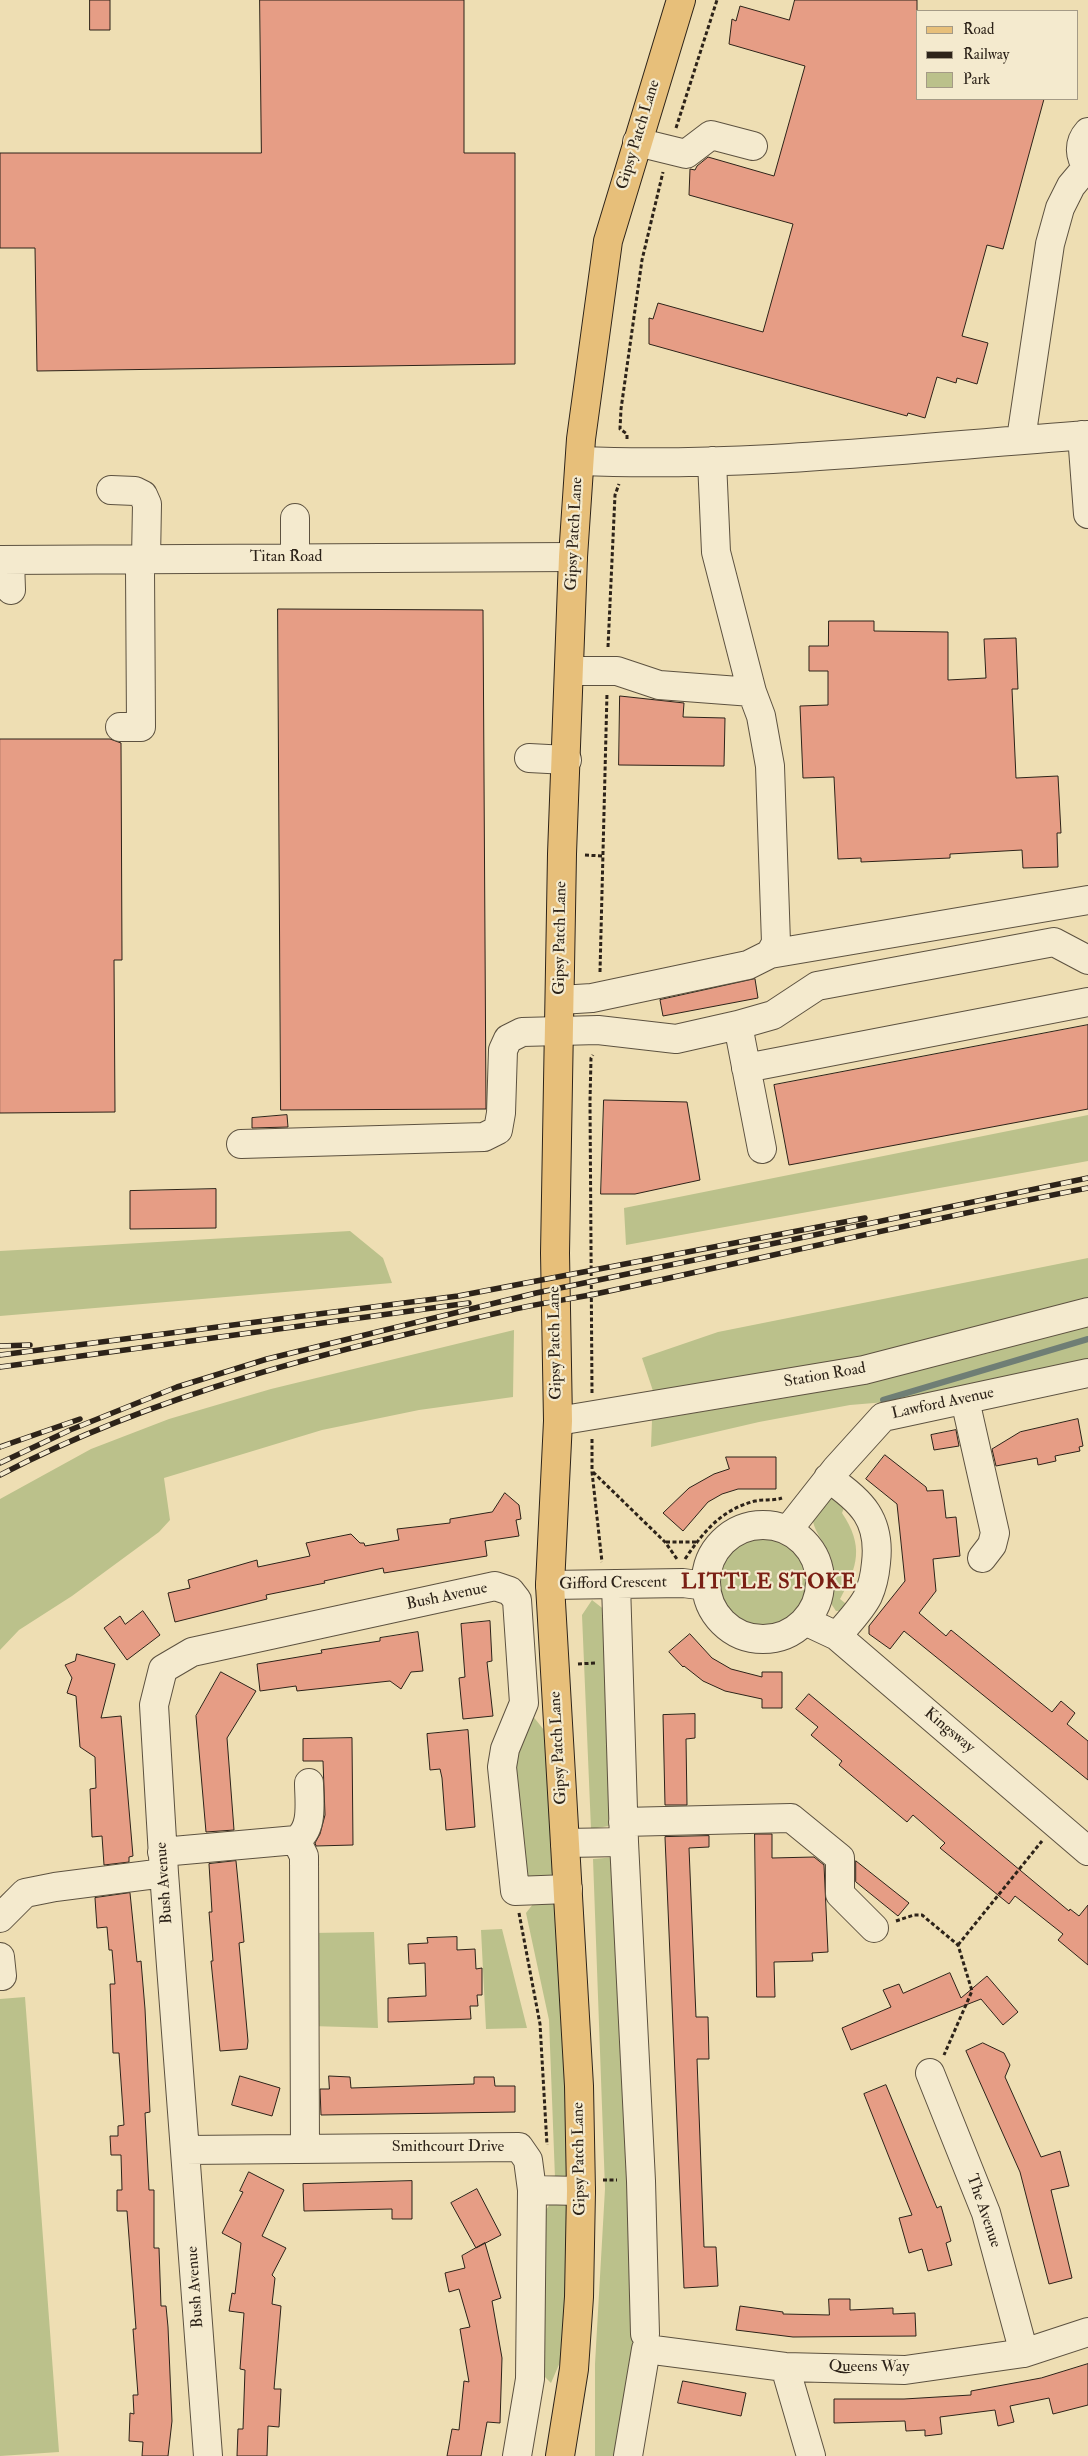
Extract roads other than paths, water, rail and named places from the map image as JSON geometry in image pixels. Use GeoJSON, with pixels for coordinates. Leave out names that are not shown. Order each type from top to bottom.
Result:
{"type":"FeatureCollection","features":[{"type":"Feature","properties":{"kind":"main road","name":"Gipsy Patch Lane"},"geometry":{"type":"LineString","coordinates":[[560,2456],[574,2369],[579,2298],[581,2185],[579,2086],[550,1585],[558,1421],[555,1252],[562,854],[567,760],[573,557],[581,438],[608,241],[681,0]]}},
{"type":"Feature","properties":{"kind":"main road","name":"Gipsy Patch Lane"},"geometry":{"type":"LineString","coordinates":[[574,2369],[580,2456]]}},
{"type":"Feature","properties":{"kind":"street"},"geometry":{"type":"LineString","coordinates":[[1021,439],[1050,244],[1060,208],[1071,186],[1087,167],[1080,150],[1088,132]]}},
{"type":"Feature","properties":{"kind":"street"},"geometry":{"type":"LineString","coordinates":[[637,142],[686,154],[711,135],[753,146]]}},
{"type":"Feature","properties":{"kind":"street"},"geometry":{"type":"LineString","coordinates":[[580,461],[624,463],[712,461],[1085,435],[1088,514]]}},
{"type":"Feature","properties":{"kind":"street"},"geometry":{"type":"LineString","coordinates":[[712,461],[716,552],[752,692],[761,716],[770,766],[776,943],[770,954]]}},
{"type":"Feature","properties":{"kind":"street"},"geometry":{"type":"LineString","coordinates":[[111,490],[135,491],[143,495],[147,504],[146,559],[140,569],[141,727],[120,727]]}},
{"type":"Feature","properties":{"kind":"street"},"geometry":{"type":"LineString","coordinates":[[295,518],[295,558]]}},
{"type":"Feature","properties":{"kind":"street","name":"Titan Road"},"geometry":{"type":"LineString","coordinates":[[5,560],[573,557]]}},
{"type":"Feature","properties":{"kind":"street"},"geometry":{"type":"LineString","coordinates":[[5,560],[11,590]]}},
{"type":"Feature","properties":{"kind":"street"},"geometry":{"type":"LineString","coordinates":[[570,671],[617,671],[659,685],[752,692]]}},
{"type":"Feature","properties":{"kind":"street"},"geometry":{"type":"LineString","coordinates":[[529,758],[567,760]]}},
{"type":"Feature","properties":{"kind":"street"},"geometry":{"type":"LineString","coordinates":[[560,1000],[600,996],[748,965],[770,954],[1088,900]]}},
{"type":"Feature","properties":{"kind":"street"},"geometry":{"type":"LineString","coordinates":[[242,1144],[484,1137],[498,1130],[501,1113],[503,1050],[508,1039],[522,1032],[560,1033],[598,1030],[676,1038],[738,1025],[773,1014],[817,986],[1054,942],[1088,960]]}},
{"type":"Feature","properties":{"kind":"street"},"geometry":{"type":"LineString","coordinates":[[746,1068],[1088,1002]]}},
{"type":"Feature","properties":{"kind":"street"},"geometry":{"type":"LineString","coordinates":[[738,1025],[762,1149]]}},
{"type":"Feature","properties":{"kind":"street","name":"Station Road"},"geometry":{"type":"LineString","coordinates":[[558,1421],[864,1370],[1088,1312]]}},
{"type":"Feature","properties":{"kind":"street","name":"Lawford Avenue"},"geometry":{"type":"LineString","coordinates":[[788,1530],[828,1478],[883,1417],[1088,1373]]}},
{"type":"Feature","properties":{"kind":"street"},"geometry":{"type":"LineString","coordinates":[[965,1400],[995,1533],[992,1545],[982,1558]]}},
{"type":"Feature","properties":{"kind":"street"},"geometry":{"type":"LineString","coordinates":[[828,1478],[848,1491],[866,1509],[874,1526],[878,1549],[874,1577],[867,1598],[837,1636]]}},
{"type":"Feature","properties":{"kind":"street"},"geometry":{"type":"LineString","coordinates":[[755,1525],[772,1525],[788,1530],[803,1540],[814,1554],[819,1571],[820,1589],[815,1606],[805,1621],[790,1632],[772,1638],[753,1638],[735,1632],[721,1620],[710,1605],[706,1586],[707,1569],[713,1553],[724,1540],[738,1530],[755,1525]]}},
{"type":"Feature","properties":{"kind":"street","name":"Gifford Crescent"},"geometry":{"type":"LineString","coordinates":[[550,1585],[682,1583],[706,1586]]}},
{"type":"Feature","properties":{"kind":"street"},"geometry":{"type":"LineString","coordinates":[[616,1584],[623,1832],[641,2181],[633,2308],[646,2341],[628,2456]]}},
{"type":"Feature","properties":{"kind":"street","name":"Bush Avenue"},"geometry":{"type":"LineString","coordinates":[[208,2456],[163,1862],[154,1705],[163,1669],[192,1652],[495,1586],[510,1591]]}},
{"type":"Feature","properties":{"kind":"street","name":"Gipsy Patch Lane"},"geometry":{"type":"LineString","coordinates":[[510,1591],[517,1600],[524,1703],[505,1749],[502,1767],[515,1891],[568,1889]]}},
{"type":"Feature","properties":{"kind":"street","name":"Kingsway"},"geometry":{"type":"LineString","coordinates":[[805,1621],[837,1636],[1088,1851]]}},
{"type":"Feature","properties":{"kind":"street"},"geometry":{"type":"LineString","coordinates":[[0,1918],[25,1893],[163,1862],[296,1840],[302,1836],[307,1827],[309,1783]]}},
{"type":"Feature","properties":{"kind":"street"},"geometry":{"type":"LineString","coordinates":[[565,1843],[623,1832],[791,1818],[840,1858],[840,1894],[874,1928]]}},
{"type":"Feature","properties":{"kind":"street"},"geometry":{"type":"LineString","coordinates":[[296,1840],[304,1856],[305,2149]]}},
{"type":"Feature","properties":{"kind":"street","name":"The Avenue"},"geometry":{"type":"LineString","coordinates":[[930,2073],[986,2213],[1024,2353]]}},
{"type":"Feature","properties":{"kind":"street","name":"Smithcourt Drive"},"geometry":{"type":"LineString","coordinates":[[185,2150],[519,2148],[528,2160],[532,2190],[530,2379],[517,2456]]}},
{"type":"Feature","properties":{"kind":"street"},"geometry":{"type":"LineString","coordinates":[[532,2190],[581,2185]]}},
{"type":"Feature","properties":{"kind":"street","name":"Queens Way"},"geometry":{"type":"LineString","coordinates":[[646,2341],[786,2367],[905,2370],[1024,2353],[1088,2332]]}},
{"type":"Feature","properties":{"kind":"street"},"geometry":{"type":"LineString","coordinates":[[786,2367],[811,2456]]}},
{"type":"Feature","properties":{"kind":"waterway"},"geometry":{"type":"LineString","coordinates":[[883,1400],[1088,1339]]}},
{"type":"Feature","properties":{"kind":"railway"},"geometry":{"type":"LineString","coordinates":[[0,1463],[70,1430],[177,1387],[267,1359],[536,1293],[1088,1178]]}},
{"type":"Feature","properties":{"kind":"railway"},"geometry":{"type":"LineString","coordinates":[[0,1475],[60,1446],[122,1420],[250,1376],[315,1357],[522,1308],[600,1293],[1088,1188]]}},
{"type":"Feature","properties":{"kind":"railway"},"geometry":{"type":"LineString","coordinates":[[0,1355],[458,1296],[865,1218]]}},
{"type":"Feature","properties":{"kind":"railway"},"geometry":{"type":"LineString","coordinates":[[0,1367],[469,1303]]}},
{"type":"Feature","properties":{"kind":"railway"},"geometry":{"type":"LineString","coordinates":[[0,1346],[30,1345]]}},
{"type":"Feature","properties":{"kind":"railway"},"geometry":{"type":"LineString","coordinates":[[0,1447],[80,1419]]}},
{"type":"Feature","properties":{"kind":"district","name":"LITTLE STOKE"},"geometry":{"type":"Point","coordinates":[769,1583]}}]}
